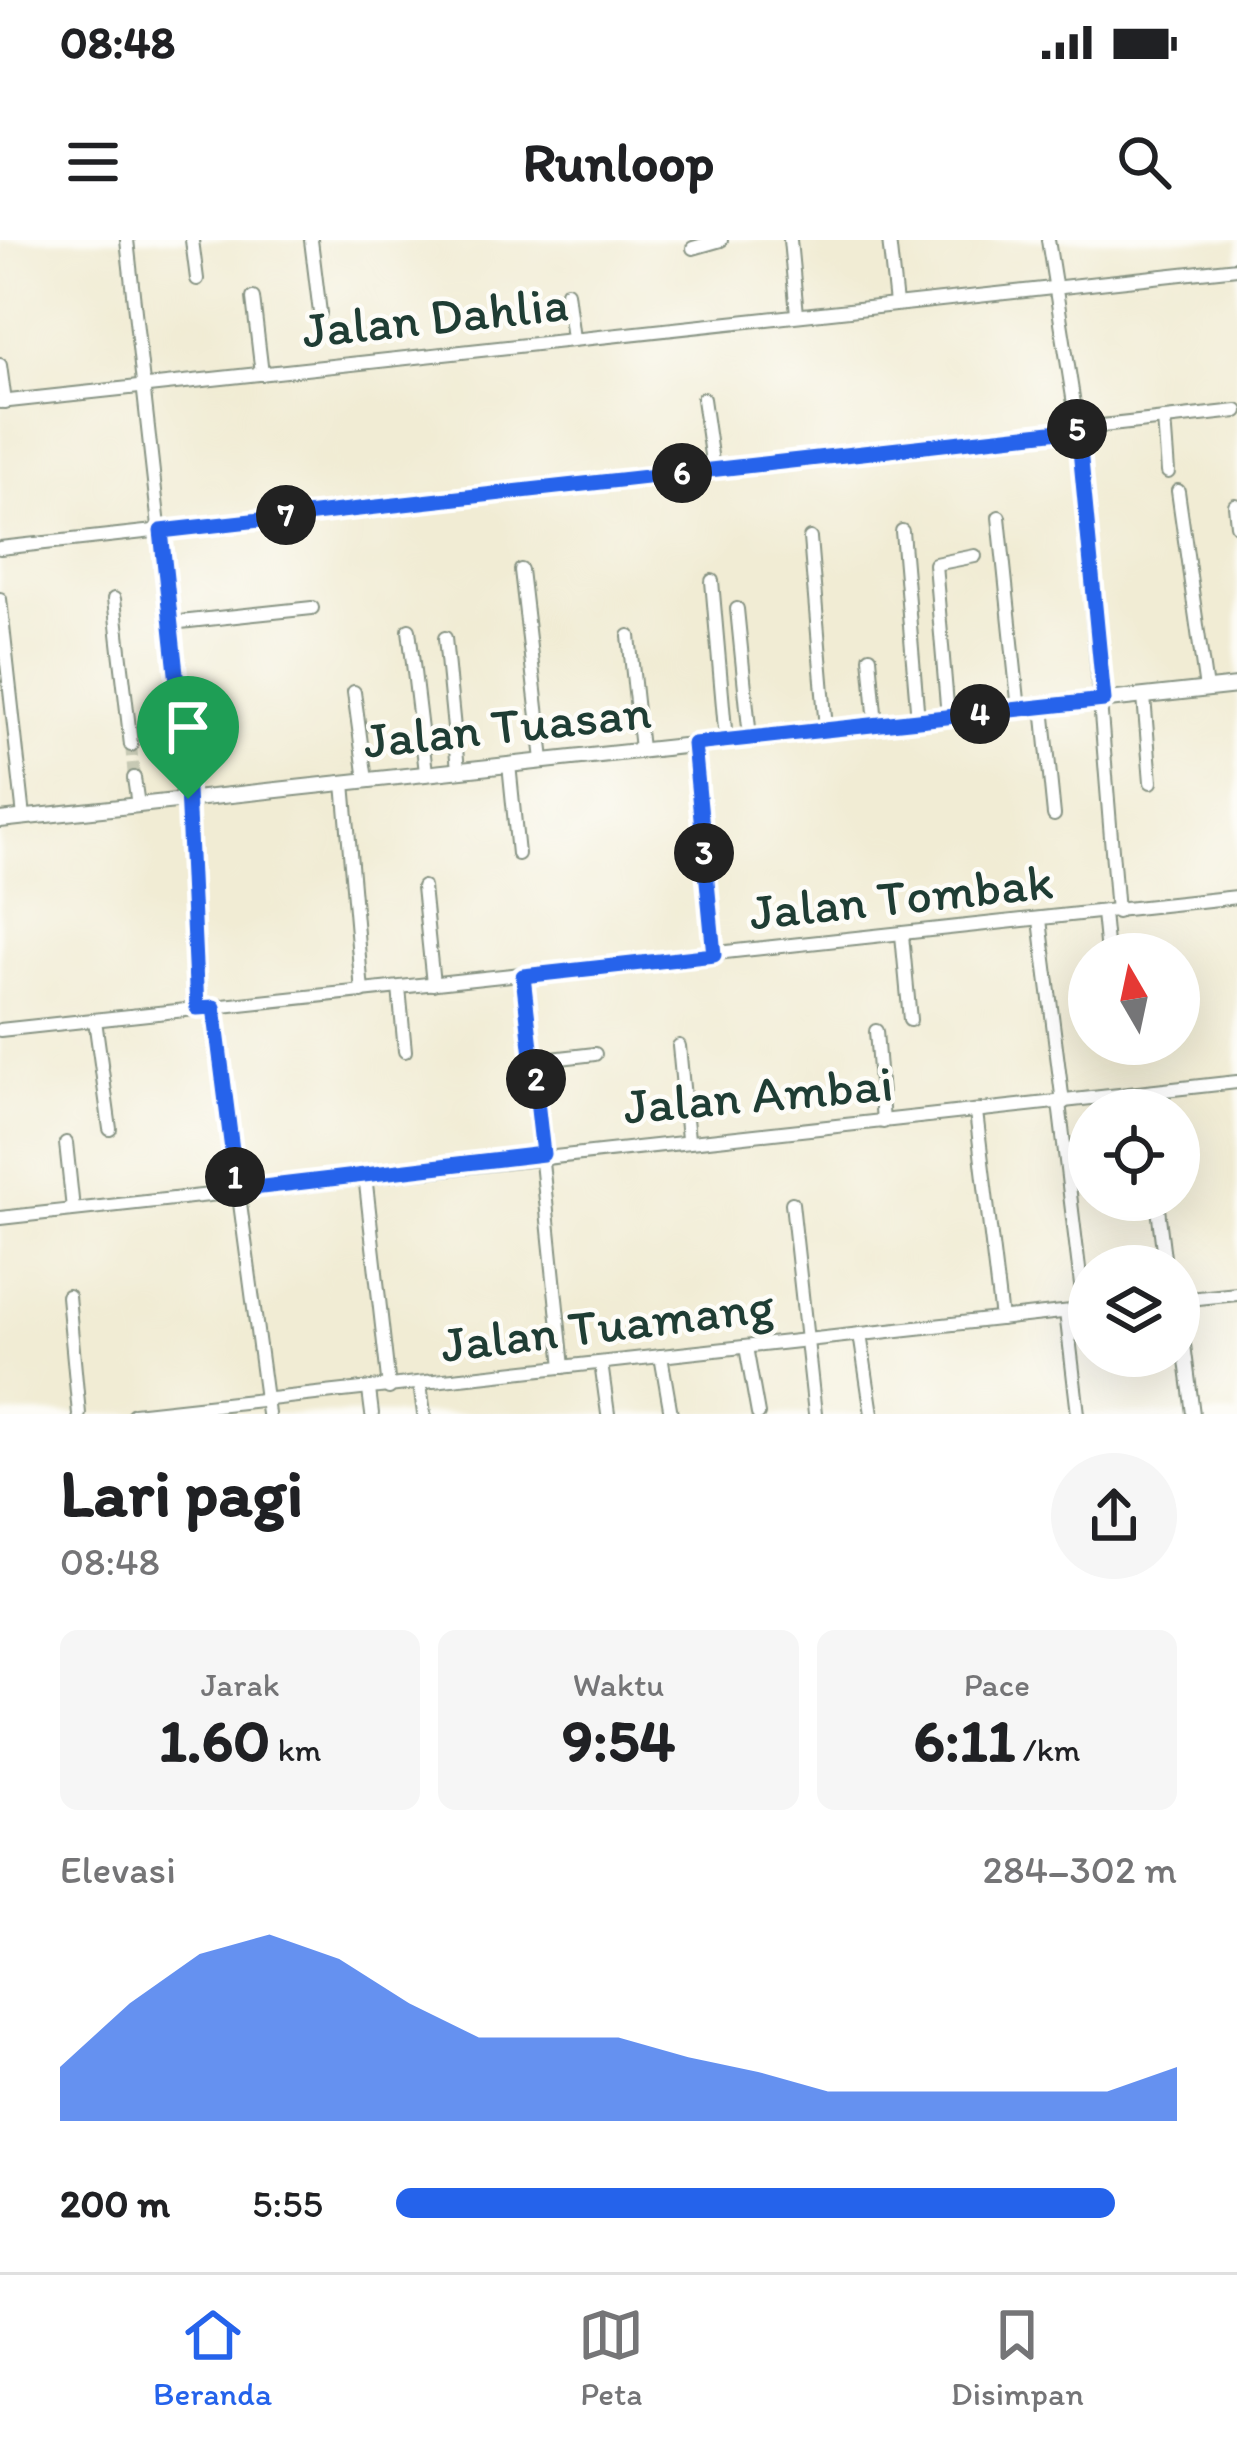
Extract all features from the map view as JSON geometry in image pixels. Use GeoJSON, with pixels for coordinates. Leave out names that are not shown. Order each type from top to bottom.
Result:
{"type":"FeatureCollection","features":[{"type":"Feature","properties":{"kind":"street"},"geometry":{"type":"LineString","coordinates":[[127,240],[188,799],[197,1008]]}},
{"type":"Feature","properties":{"kind":"street"},"geometry":{"type":"LineString","coordinates":[[192,240],[197,279]]}},
{"type":"Feature","properties":{"kind":"street"},"geometry":{"type":"LineString","coordinates":[[311,240],[320,313]]}},
{"type":"Feature","properties":{"kind":"street"},"geometry":{"type":"LineString","coordinates":[[693,248],[721,240]]}},
{"type":"Feature","properties":{"kind":"street"},"geometry":{"type":"LineString","coordinates":[[790,240],[797,314]]}},
{"type":"Feature","properties":{"kind":"street"},"geometry":{"type":"LineString","coordinates":[[889,240],[896,304]]}},
{"type":"Feature","properties":{"kind":"street"},"geometry":{"type":"LineString","coordinates":[[1048,240],[1078,429],[1104,700],[1109,933]]}},
{"type":"Feature","properties":{"kind":"street","name":"Jalan Dahlia"},"geometry":{"type":"LineString","coordinates":[[2,402],[1237,268]]}},
{"type":"Feature","properties":{"kind":"street"},"geometry":{"type":"LineString","coordinates":[[567,292],[573,339]]}},
{"type":"Feature","properties":{"kind":"street"},"geometry":{"type":"LineString","coordinates":[[253,298],[262,374]]}},
{"type":"Feature","properties":{"kind":"street"},"geometry":{"type":"LineString","coordinates":[[0,365],[2,402]]}},
{"type":"Feature","properties":{"kind":"street"},"geometry":{"type":"LineString","coordinates":[[704,399],[713,469]]}},
{"type":"Feature","properties":{"kind":"street"},"geometry":{"type":"LineString","coordinates":[[0,536],[1,548],[1237,411]]}},
{"type":"Feature","properties":{"kind":"street"},"geometry":{"type":"LineString","coordinates":[[1163,419],[1168,472]]}},
{"type":"Feature","properties":{"kind":"street"},"geometry":{"type":"LineString","coordinates":[[1178,490],[1206,689]]}},
{"type":"Feature","properties":{"kind":"street"},"geometry":{"type":"LineString","coordinates":[[1235,505],[1237,525]]}},
{"type":"Feature","properties":{"kind":"street"},"geometry":{"type":"LineString","coordinates":[[999,517],[1019,710]]}},
{"type":"Feature","properties":{"kind":"street"},"geometry":{"type":"LineString","coordinates":[[902,531],[918,720]]}},
{"type":"Feature","properties":{"kind":"street"},"geometry":{"type":"LineString","coordinates":[[810,538],[826,729]]}},
{"type":"Feature","properties":{"kind":"street"},"geometry":{"type":"LineString","coordinates":[[948,717],[935,564],[976,556]]}},
{"type":"Feature","properties":{"kind":"street"},"geometry":{"type":"LineString","coordinates":[[520,570],[543,760]]}},
{"type":"Feature","properties":{"kind":"street"},"geometry":{"type":"LineString","coordinates":[[712,581],[726,741]]}},
{"type":"Feature","properties":{"kind":"street"},"geometry":{"type":"LineString","coordinates":[[0,598],[24,818]]}},
{"type":"Feature","properties":{"kind":"street"},"geometry":{"type":"LineString","coordinates":[[114,599],[130,745]]}},
{"type":"Feature","properties":{"kind":"street"},"geometry":{"type":"LineString","coordinates":[[171,623],[312,608]]}},
{"type":"Feature","properties":{"kind":"street"},"geometry":{"type":"LineString","coordinates":[[737,609],[750,738]]}},
{"type":"Feature","properties":{"kind":"street"},"geometry":{"type":"LineString","coordinates":[[409,630],[426,772]]}},
{"type":"Feature","properties":{"kind":"street"},"geometry":{"type":"LineString","coordinates":[[629,636],[641,749]]}},
{"type":"Feature","properties":{"kind":"street"},"geometry":{"type":"LineString","coordinates":[[446,638],[458,769]]}},
{"type":"Feature","properties":{"kind":"street"},"geometry":{"type":"LineString","coordinates":[[870,657],[876,724]]}},
{"type":"Feature","properties":{"kind":"street","name":"Jalan Tuasan"},"geometry":{"type":"LineString","coordinates":[[0,820],[1237,686]]}},
{"type":"Feature","properties":{"kind":"street"},"geometry":{"type":"LineString","coordinates":[[354,692],[366,780]]}},
{"type":"Feature","properties":{"kind":"street"},"geometry":{"type":"LineString","coordinates":[[1144,697],[1151,782]]}},
{"type":"Feature","properties":{"kind":"street"},"geometry":{"type":"LineString","coordinates":[[1043,707],[1054,815]]}},
{"type":"Feature","properties":{"kind":"street"},"geometry":{"type":"LineString","coordinates":[[694,744],[714,955]]}},
{"type":"Feature","properties":{"kind":"street"},"geometry":{"type":"LineString","coordinates":[[509,764],[518,854]]}},
{"type":"Feature","properties":{"kind":"street"},"geometry":{"type":"LineString","coordinates":[[134,778],[138,806]]}},
{"type":"Feature","properties":{"kind":"street"},"geometry":{"type":"LineString","coordinates":[[344,783],[362,992]]}},
{"type":"Feature","properties":{"kind":"street"},"geometry":{"type":"LineString","coordinates":[[423,887],[433,984]]}},
{"type":"Feature","properties":{"kind":"street","name":"Jalan Tombak"},"geometry":{"type":"LineString","coordinates":[[0,1030],[1237,897]]}},
{"type":"Feature","properties":{"kind":"street"},"geometry":{"type":"LineString","coordinates":[[1040,920],[1079,1245]]}},
{"type":"Feature","properties":{"kind":"street"},"geometry":{"type":"LineString","coordinates":[[902,935],[910,1020]]}},
{"type":"Feature","properties":{"kind":"street"},"geometry":{"type":"LineString","coordinates":[[523,976],[563,1367]]}},
{"type":"Feature","properties":{"kind":"street"},"geometry":{"type":"LineString","coordinates":[[399,988],[405,1051]]}},
{"type":"Feature","properties":{"kind":"street"},"geometry":{"type":"LineString","coordinates":[[214,1007],[267,1407]]}},
{"type":"Feature","properties":{"kind":"street"},"geometry":{"type":"LineString","coordinates":[[95,1020],[110,1129]]}},
{"type":"Feature","properties":{"kind":"street"},"geometry":{"type":"LineString","coordinates":[[876,1031],[884,1122]]}},
{"type":"Feature","properties":{"kind":"street"},"geometry":{"type":"LineString","coordinates":[[679,1046],[688,1139]]}},
{"type":"Feature","properties":{"kind":"street"},"geometry":{"type":"LineString","coordinates":[[534,1061],[595,1054]]}},
{"type":"Feature","properties":{"kind":"street","name":"Jalan Ambai"},"geometry":{"type":"LineString","coordinates":[[1178,1089],[1237,1082]]}},
{"type":"Feature","properties":{"kind":"street","name":"Jalan Ambai"},"geometry":{"type":"LineString","coordinates":[[0,1217],[543,1154],[1068,1102]]}},
{"type":"Feature","properties":{"kind":"street"},"geometry":{"type":"LineString","coordinates":[[976,1112],[1001,1319]]}},
{"type":"Feature","properties":{"kind":"street"},"geometry":{"type":"LineString","coordinates":[[66,1143],[74,1209]]}},
{"type":"Feature","properties":{"kind":"street"},"geometry":{"type":"LineString","coordinates":[[365,1175],[389,1388]]}},
{"type":"Feature","properties":{"kind":"street"},"geometry":{"type":"LineString","coordinates":[[792,1203],[805,1282],[805,1340],[815,1414]]}},
{"type":"Feature","properties":{"kind":"street"},"geometry":{"type":"LineString","coordinates":[[1200,1300],[1237,1294]]}},
{"type":"Feature","properties":{"kind":"street"},"geometry":{"type":"LineString","coordinates":[[68,1296],[79,1414]]}},
{"type":"Feature","properties":{"kind":"street"},"geometry":{"type":"LineString","coordinates":[[1066,1312],[1078,1414]]}},
{"type":"Feature","properties":{"kind":"street","name":"Jalan Tuamang"},"geometry":{"type":"LineString","coordinates":[[134,1414],[267,1407],[369,1390],[1066,1312]]}},
{"type":"Feature","properties":{"kind":"street"},"geometry":{"type":"LineString","coordinates":[[860,1334],[872,1414]]}},
{"type":"Feature","properties":{"kind":"street"},"geometry":{"type":"LineString","coordinates":[[746,1347],[758,1414]]}},
{"type":"Feature","properties":{"kind":"street"},"geometry":{"type":"LineString","coordinates":[[661,1356],[670,1414]]}},
{"type":"Feature","properties":{"kind":"street"},"geometry":{"type":"LineString","coordinates":[[601,1363],[608,1414]]}},
{"type":"Feature","properties":{"kind":"street"},"geometry":{"type":"LineString","coordinates":[[1188,1377],[1193,1414]]}},
{"type":"Feature","properties":{"kind":"street"},"geometry":{"type":"LineString","coordinates":[[420,1384],[424,1414]]}},
{"type":"Feature","properties":{"kind":"street"},"geometry":{"type":"LineString","coordinates":[[369,1390],[372,1414]]}},
{"type":"Feature","properties":{"kind":"tunnel"},"geometry":{"type":"LineString","coordinates":[[131,745],[134,778]]}},
{"type":"Feature","properties":{"kind":"route"},"geometry":{"type":"LineString","coordinates":[[1078,429],[1104,700],[694,744],[714,955],[523,976],[543,1154],[237,1190],[214,1007],[197,1008],[188,799],[161,531],[1078,429]]}}]}
